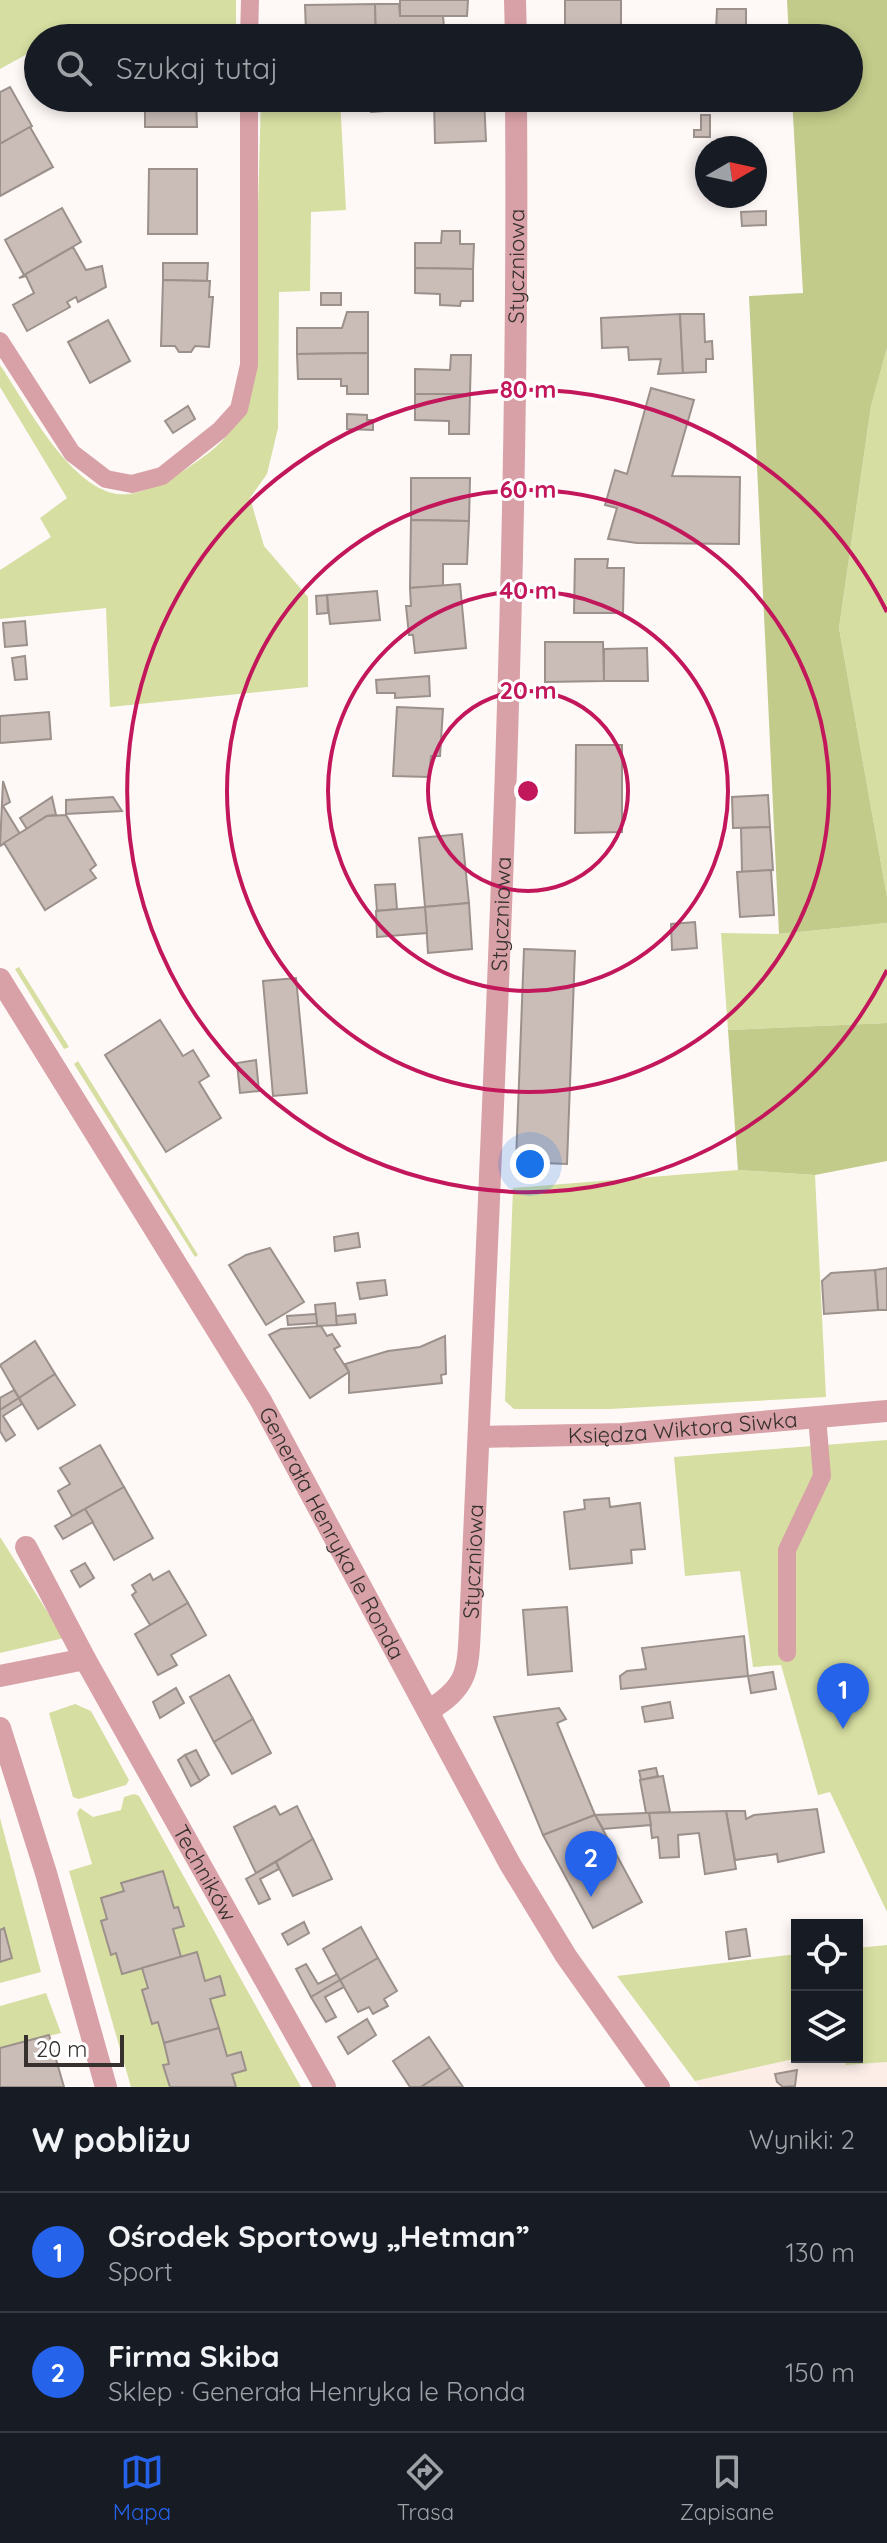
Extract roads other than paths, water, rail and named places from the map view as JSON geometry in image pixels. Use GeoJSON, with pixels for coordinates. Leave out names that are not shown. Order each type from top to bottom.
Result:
{"type":"FeatureCollection","features":[{"type":"Feature","properties":{"kind":"street"},"geometry":{"type":"LineString","coordinates":[[515,0],[516,24]]}},
{"type":"Feature","properties":{"kind":"street","name":"Styczniowa"},"geometry":{"type":"LineString","coordinates":[[428,1711],[454,1695],[468,1664],[479,1437],[517,364],[516,112]]}},
{"type":"Feature","properties":{"kind":"street","name":"Generała Henryka le Ronda"},"geometry":{"type":"LineString","coordinates":[[0,979],[261,1401],[538,1911],[659,2087]]}},
{"type":"Feature","properties":{"kind":"street","name":"Księdza Wiktora Siwka"},"geometry":{"type":"LineString","coordinates":[[479,1437],[623,1434],[887,1411]]}},
{"type":"Feature","properties":{"kind":"street","name":"Techników"},"geometry":{"type":"LineString","coordinates":[[26,1547],[85,1659],[325,2087]]}},
{"type":"Feature","properties":{"kind":"street"},"geometry":{"type":"LineString","coordinates":[[0,1676],[85,1659]]}},
{"type":"Feature","properties":{"kind":"street"},"geometry":{"type":"LineString","coordinates":[[0,1728],[46,1873],[106,2087]]}},
{"type":"Feature","properties":{"kind":"lane"},"geometry":{"type":"LineString","coordinates":[[249,24],[250,0]]}},
{"type":"Feature","properties":{"kind":"lane"},"geometry":{"type":"LineString","coordinates":[[0,341],[72,453],[106,479],[132,484],[162,476],[220,430],[239,409],[249,365],[249,112]]}},
{"type":"Feature","properties":{"kind":"lane"},"geometry":{"type":"LineString","coordinates":[[787,1653],[787,1550],[822,1476],[817,1417]]}},
{"type":"Feature","properties":{"kind":"place","name":"Ośrodek Sportowy „Hetman”"},"geometry":{"type":"Point","coordinates":[843,1729]}},
{"type":"Feature","properties":{"kind":"place","name":"Firma Skiba"},"geometry":{"type":"Point","coordinates":[591,1897]}}]}
